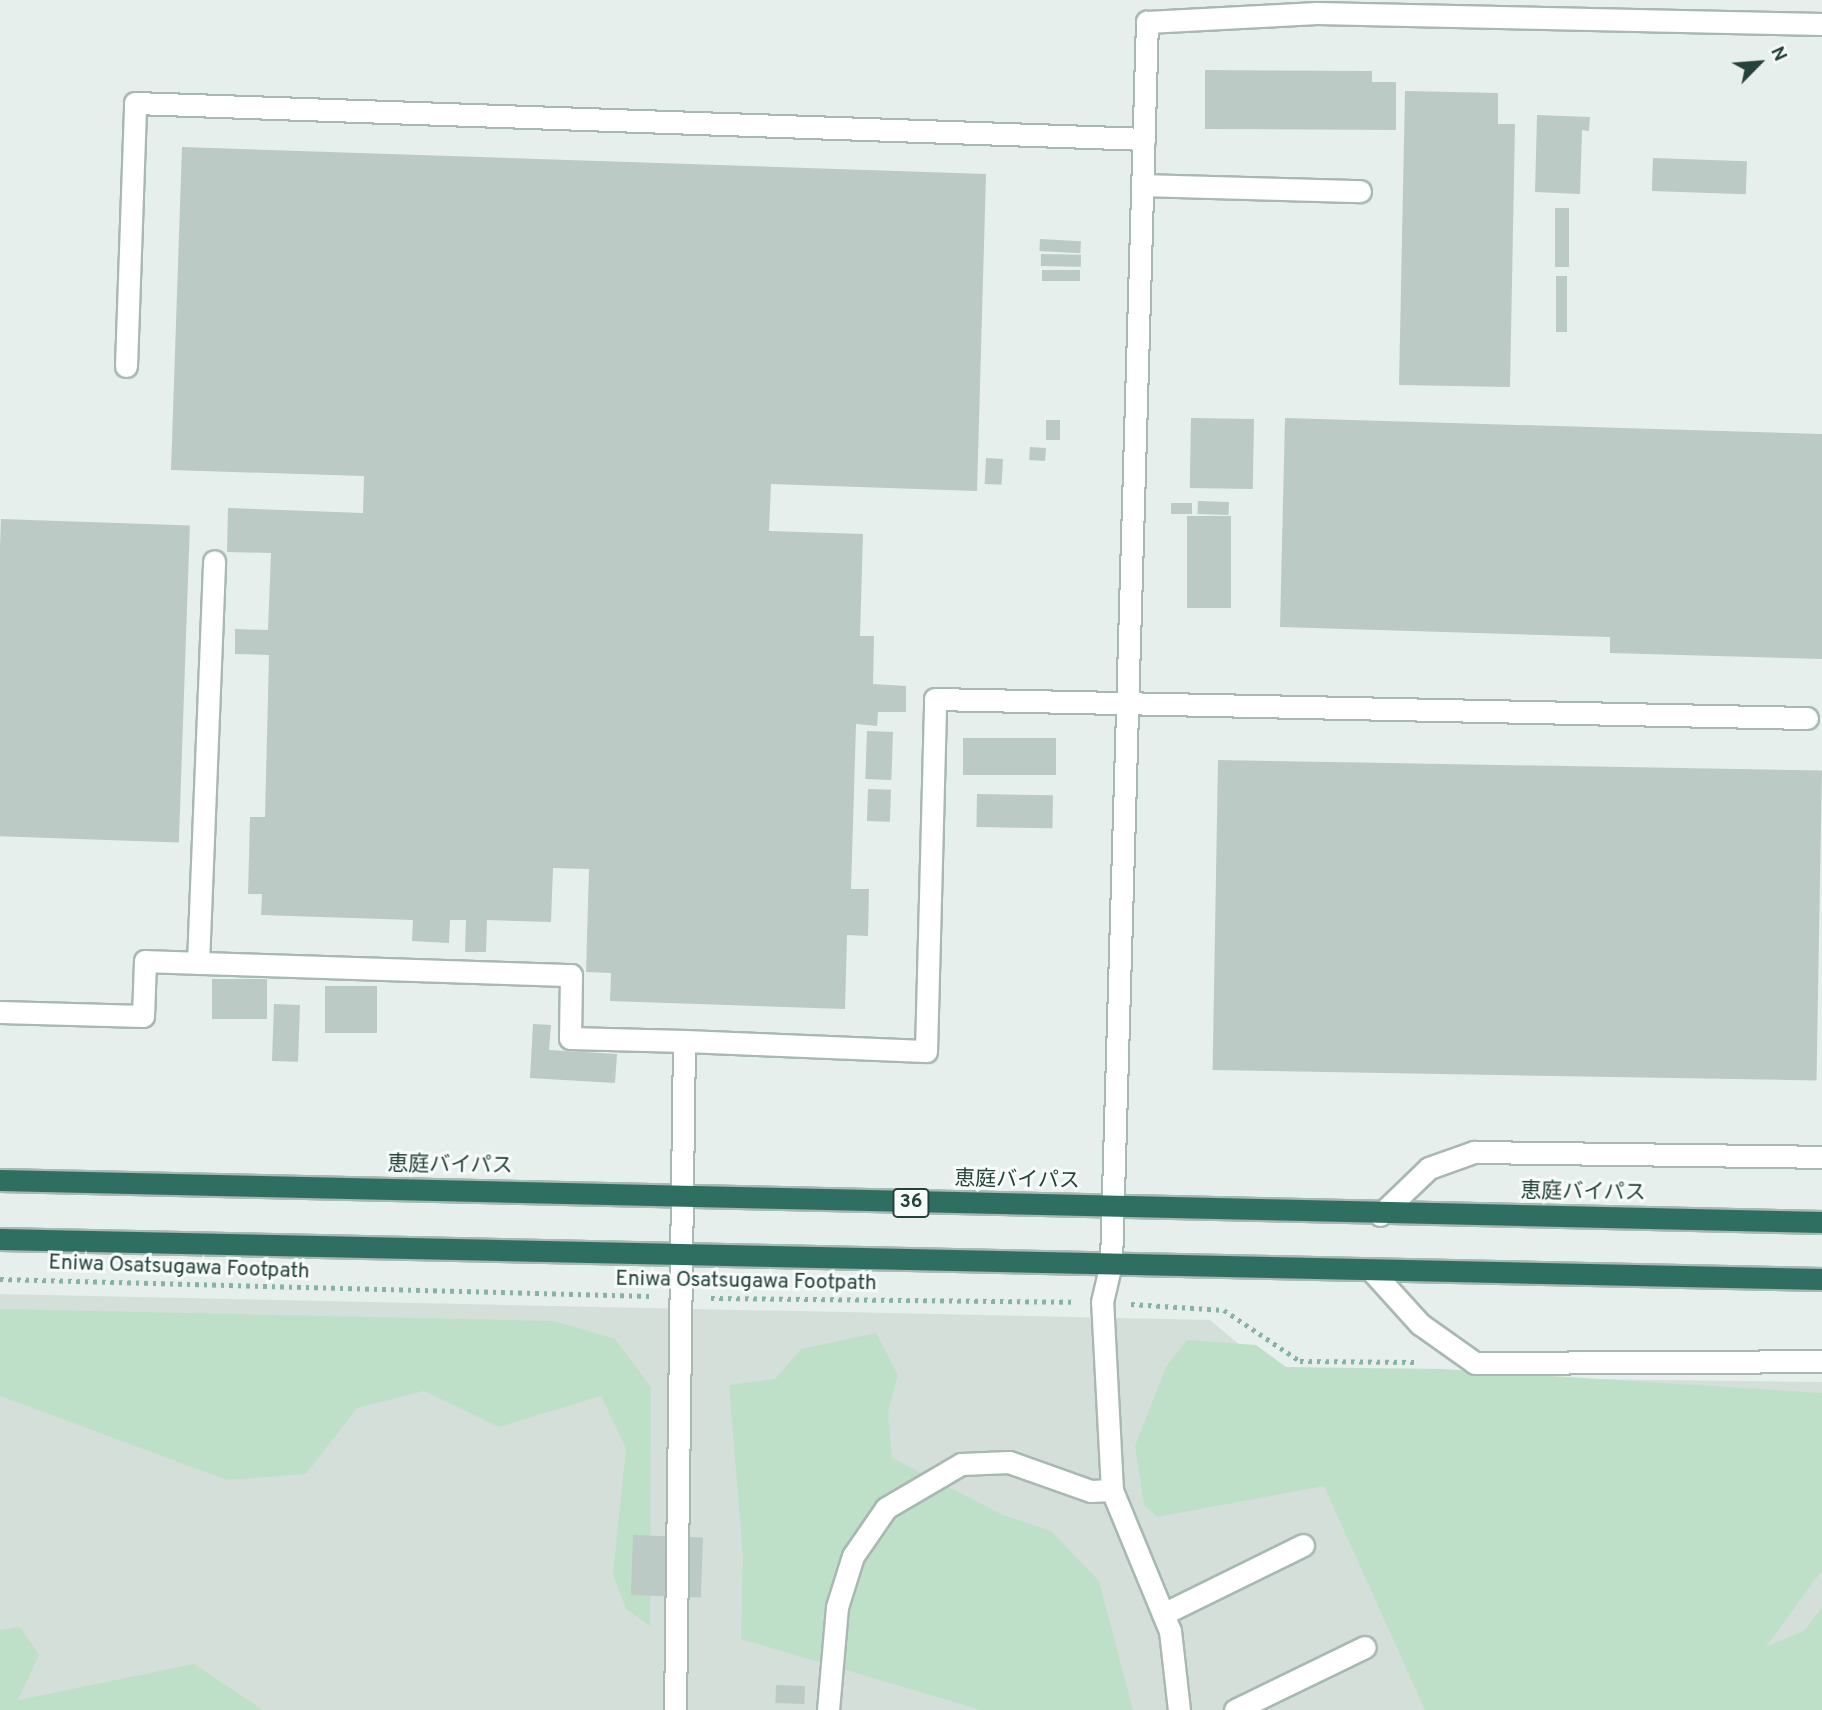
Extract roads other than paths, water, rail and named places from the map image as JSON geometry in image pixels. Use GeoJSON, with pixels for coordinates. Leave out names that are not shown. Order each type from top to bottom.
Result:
{"type":"FeatureCollection","features":[{"type":"Feature","properties":{"kind":"highway","name":"恵庭バイパス"},"geometry":{"type":"LineString","coordinates":[[0,1180],[1112,1208],[1822,1222]]}},
{"type":"Feature","properties":{"kind":"highway"},"geometry":{"type":"LineString","coordinates":[[0,1239],[1822,1279]]}},
{"type":"Feature","properties":{"kind":"street"},"geometry":{"type":"LineString","coordinates":[[1179,1710],[1163,1614],[1112,1490],[1102,1302],[1111,1263],[1147,22],[1316,7],[1822,24]]}},
{"type":"Feature","properties":{"kind":"street"},"geometry":{"type":"LineString","coordinates":[[126,366],[135,103],[1144,139]]}},
{"type":"Feature","properties":{"kind":"street"},"geometry":{"type":"LineString","coordinates":[[1142,185],[1360,191]]}},
{"type":"Feature","properties":{"kind":"street"},"geometry":{"type":"LineString","coordinates":[[198,963],[214,561]]}},
{"type":"Feature","properties":{"kind":"street"},"geometry":{"type":"LineString","coordinates":[[0,1012],[143,1016],[145,961],[571,975],[570,1038],[926,1051],[935,699],[1807,718]]}},
{"type":"Feature","properties":{"kind":"street"},"geometry":{"type":"LineString","coordinates":[[675,1710],[677,1297],[684,1197],[684,1041]]}},
{"type":"Feature","properties":{"kind":"street"},"geometry":{"type":"LineString","coordinates":[[1380,1214],[1429,1168],[1474,1152],[1822,1157]]}},
{"type":"Feature","properties":{"kind":"street"},"geometry":{"type":"LineString","coordinates":[[1371,1270],[1420,1324],[1475,1363],[1822,1361]]}},
{"type":"Feature","properties":{"kind":"street"},"geometry":{"type":"LineString","coordinates":[[828,1710],[837,1608],[853,1556],[886,1508],[961,1464],[1009,1462],[1091,1492],[1112,1490]]}},
{"type":"Feature","properties":{"kind":"street"},"geometry":{"type":"LineString","coordinates":[[1163,1614],[1303,1545]]}},
{"type":"Feature","properties":{"kind":"street"},"geometry":{"type":"LineString","coordinates":[[1235,1710],[1365,1647]]}}]}
